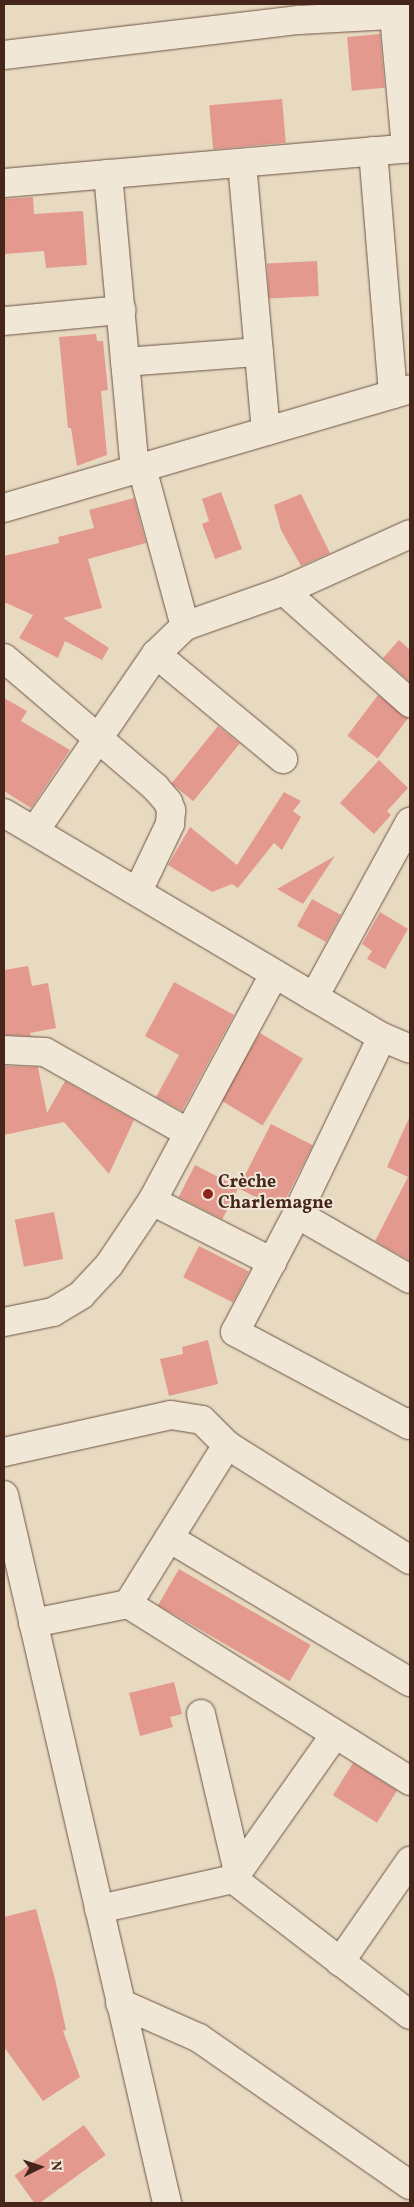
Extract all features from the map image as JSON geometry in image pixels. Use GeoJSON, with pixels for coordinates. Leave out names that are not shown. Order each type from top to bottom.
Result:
{"type":"FeatureCollection","features":[{"type":"Feature","properties":{"kind":"street"},"geometry":{"type":"LineString","coordinates":[[4,55],[295,12],[325,4]]}},
{"type":"Feature","properties":{"kind":"street"},"geometry":{"type":"LineString","coordinates":[[4,183],[408,148],[402,15],[295,12]]}},
{"type":"Feature","properties":{"kind":"street"},"geometry":{"type":"LineString","coordinates":[[4,508],[402,392],[373,151]]}},
{"type":"Feature","properties":{"kind":"street"},"geometry":{"type":"LineString","coordinates":[[242,163],[266,431]]}},
{"type":"Feature","properties":{"kind":"street"},"geometry":{"type":"LineString","coordinates":[[108,174],[125,362],[139,469],[185,626]]}},
{"type":"Feature","properties":{"kind":"street"},"geometry":{"type":"LineString","coordinates":[[4,321],[120,310]]}},
{"type":"Feature","properties":{"kind":"street"},"geometry":{"type":"LineString","coordinates":[[125,362],[259,352]]}},
{"type":"Feature","properties":{"kind":"street"},"geometry":{"type":"LineString","coordinates":[[36,829],[99,740],[156,654],[185,626],[284,590],[410,534]]}},
{"type":"Feature","properties":{"kind":"street"},"geometry":{"type":"LineString","coordinates":[[284,590],[410,703]]}},
{"type":"Feature","properties":{"kind":"street"},"geometry":{"type":"LineString","coordinates":[[156,654],[283,760]]}},
{"type":"Feature","properties":{"kind":"street"},"geometry":{"type":"LineString","coordinates":[[4,658],[155,787],[171,810],[164,838],[138,892]]}},
{"type":"Feature","properties":{"kind":"street"},"geometry":{"type":"LineString","coordinates":[[4,812],[36,829],[314,998],[382,1037],[410,1049]]}},
{"type":"Feature","properties":{"kind":"street"},"geometry":{"type":"LineString","coordinates":[[314,998],[410,822]]}},
{"type":"Feature","properties":{"kind":"street"},"geometry":{"type":"LineString","coordinates":[[4,1322],[53,1312],[81,1294],[109,1265],[152,1201],[274,974]]}},
{"type":"Feature","properties":{"kind":"street"},"geometry":{"type":"LineString","coordinates":[[382,1037],[297,1214],[235,1332],[409,1425],[410,1422]]}},
{"type":"Feature","properties":{"kind":"street"},"geometry":{"type":"LineString","coordinates":[[4,1050],[45,1052],[189,1133]]}},
{"type":"Feature","properties":{"kind":"street"},"geometry":{"type":"LineString","coordinates":[[152,1201],[272,1262]]}},
{"type":"Feature","properties":{"kind":"street"},"geometry":{"type":"LineString","coordinates":[[297,1214],[410,1279]]}},
{"type":"Feature","properties":{"kind":"street"},"geometry":{"type":"LineString","coordinates":[[4,1452],[171,1415],[202,1420],[227,1445],[410,1560]]}},
{"type":"Feature","properties":{"kind":"street"},"geometry":{"type":"LineString","coordinates":[[128,1604],[227,1445]]}},
{"type":"Feature","properties":{"kind":"street"},"geometry":{"type":"LineString","coordinates":[[4,1495],[12,1566],[33,1623],[167,2203]]}},
{"type":"Feature","properties":{"kind":"street"},"geometry":{"type":"LineString","coordinates":[[169,1538],[409,1680]]}},
{"type":"Feature","properties":{"kind":"street"},"geometry":{"type":"LineString","coordinates":[[33,1623],[128,1604],[334,1736],[410,1780]]}},
{"type":"Feature","properties":{"kind":"street"},"geometry":{"type":"LineString","coordinates":[[201,1714],[236,1875],[340,1962],[410,2015]]}},
{"type":"Feature","properties":{"kind":"street"},"geometry":{"type":"LineString","coordinates":[[98,1910],[236,1875],[334,1736]]}},
{"type":"Feature","properties":{"kind":"street"},"geometry":{"type":"LineString","coordinates":[[340,1962],[410,1861]]}},
{"type":"Feature","properties":{"kind":"street"},"geometry":{"type":"LineString","coordinates":[[120,2002],[199,2038],[408,2198]]}},
{"type":"Feature","properties":{"kind":"building"},"geometry":{"type":"Polygon","coordinates":[[[380,34],[385,88],[352,91],[347,37],[380,34]]]}},
{"type":"Feature","properties":{"kind":"building"},"geometry":{"type":"Polygon","coordinates":[[[282,99],[286,143],[213,149],[209,105],[282,99]]]}},
{"type":"Feature","properties":{"kind":"building"},"geometry":{"type":"Polygon","coordinates":[[[33,197],[34,214],[83,211],[87,265],[46,268],[44,251],[4,254],[4,199],[33,197]]]}},
{"type":"Feature","properties":{"kind":"building"},"geometry":{"type":"Polygon","coordinates":[[[317,261],[319,296],[269,299],[267,264],[317,261]]]}},
{"type":"Feature","properties":{"kind":"building"},"geometry":{"type":"Polygon","coordinates":[[[96,334],[97,341],[103,341],[108,390],[101,391],[107,455],[77,466],[71,428],[68,428],[59,337],[96,334]]]}},
{"type":"Feature","properties":{"kind":"building"},"geometry":{"type":"Polygon","coordinates":[[[221,492],[242,549],[215,559],[202,524],[209,521],[202,499],[221,492]]]}},
{"type":"Feature","properties":{"kind":"building"},"geometry":{"type":"Polygon","coordinates":[[[301,494],[330,553],[301,566],[281,530],[274,505],[301,494]]]}},
{"type":"Feature","properties":{"kind":"building"},"geometry":{"type":"Polygon","coordinates":[[[134,498],[146,543],[88,559],[102,608],[63,618],[109,648],[102,660],[65,641],[58,658],[19,638],[33,615],[4,602],[4,556],[59,543],[58,537],[94,528],[89,510],[134,498]]]}},
{"type":"Feature","properties":{"kind":"building"},"geometry":{"type":"Polygon","coordinates":[[[399,640],[410,650],[410,682],[383,658],[399,640]]]}},
{"type":"Feature","properties":{"kind":"building"},"geometry":{"type":"Polygon","coordinates":[[[378,695],[408,718],[378,759],[347,736],[378,695]]]}},
{"type":"Feature","properties":{"kind":"building"},"geometry":{"type":"Polygon","coordinates":[[[4,698],[27,711],[21,721],[70,750],[31,808],[4,791],[4,698]]]}},
{"type":"Feature","properties":{"kind":"building"},"geometry":{"type":"Polygon","coordinates":[[[218,726],[240,744],[193,801],[171,784],[218,726]]]}},
{"type":"Feature","properties":{"kind":"building"},"geometry":{"type":"Polygon","coordinates":[[[379,760],[408,788],[387,811],[391,815],[374,834],[340,803],[379,760]]]}},
{"type":"Feature","properties":{"kind":"building"},"geometry":{"type":"Polygon","coordinates":[[[284,792],[301,801],[293,811],[301,817],[282,850],[274,843],[238,888],[232,884],[212,892],[168,865],[190,827],[237,865],[284,792]]]}},
{"type":"Feature","properties":{"kind":"building"},"geometry":{"type":"Polygon","coordinates":[[[335,856],[303,904],[277,889],[335,856]]]}},
{"type":"Feature","properties":{"kind":"building"},"geometry":{"type":"Polygon","coordinates":[[[312,899],[341,915],[326,942],[297,926],[312,899]]]}},
{"type":"Feature","properties":{"kind":"building"},"geometry":{"type":"Polygon","coordinates":[[[380,912],[408,929],[385,969],[367,959],[372,951],[362,944],[380,912]]]}},
{"type":"Feature","properties":{"kind":"building"},"geometry":{"type":"Polygon","coordinates":[[[28,966],[32,986],[48,983],[56,1028],[30,1033],[31,1036],[4,1035],[4,970],[28,966]]]}},
{"type":"Feature","properties":{"kind":"building"},"geometry":{"type":"Polygon","coordinates":[[[174,982],[234,1015],[182,1111],[156,1097],[179,1055],[145,1036],[174,982]]]}},
{"type":"Feature","properties":{"kind":"building"},"geometry":{"type":"Polygon","coordinates":[[[260,1033],[303,1059],[263,1126],[220,1100],[260,1033]]]}},
{"type":"Feature","properties":{"kind":"building"},"geometry":{"type":"Polygon","coordinates":[[[4,1066],[38,1067],[47,1113],[65,1081],[134,1120],[109,1174],[64,1122],[4,1135],[4,1066]]]}},
{"type":"Feature","properties":{"kind":"building"},"geometry":{"type":"Polygon","coordinates":[[[410,1116],[410,1261],[375,1241],[408,1177],[387,1167],[410,1116]]]}},
{"type":"Feature","properties":{"kind":"building"},"geometry":{"type":"Polygon","coordinates":[[[271,1124],[313,1145],[280,1209],[238,1188],[271,1124]]]}},
{"type":"Feature","properties":{"kind":"building","name":"Crèche Charlemagne"},"geometry":{"type":"Polygon","coordinates":[[[195,1165],[239,1187],[222,1219],[179,1197],[195,1165]]]}},
{"type":"Feature","properties":{"kind":"building"},"geometry":{"type":"Polygon","coordinates":[[[54,1212],[63,1259],[24,1267],[15,1220],[54,1212]]]}},
{"type":"Feature","properties":{"kind":"building"},"geometry":{"type":"Polygon","coordinates":[[[199,1246],[249,1271],[233,1303],[183,1277],[199,1246]]]}},
{"type":"Feature","properties":{"kind":"building"},"geometry":{"type":"Polygon","coordinates":[[[208,1340],[218,1384],[169,1396],[160,1359],[183,1354],[182,1347],[208,1340]]]}},
{"type":"Feature","properties":{"kind":"building"},"geometry":{"type":"Polygon","coordinates":[[[179,1569],[311,1645],[290,1681],[158,1605],[179,1569]]]}},
{"type":"Feature","properties":{"kind":"building"},"geometry":{"type":"Polygon","coordinates":[[[174,1682],[182,1714],[170,1717],[173,1727],[140,1736],[129,1693],[174,1682]]]}},
{"type":"Feature","properties":{"kind":"building"},"geometry":{"type":"Polygon","coordinates":[[[353,1763],[397,1791],[377,1823],[333,1795],[353,1763]]]}},
{"type":"Feature","properties":{"kind":"building"},"geometry":{"type":"Polygon","coordinates":[[[36,1909],[55,1979],[66,2030],[63,2031],[80,2077],[43,2101],[4,2047],[4,1917],[36,1909]]]}},
{"type":"Feature","properties":{"kind":"building"},"geometry":{"type":"Polygon","coordinates":[[[84,2125],[106,2155],[40,2203],[34,2203],[14,2176],[84,2125]]]}},
{"type":"Feature","properties":{"kind":"place","name":"Crèche Charlemagne"},"geometry":{"type":"Point","coordinates":[208,1194]}}]}
